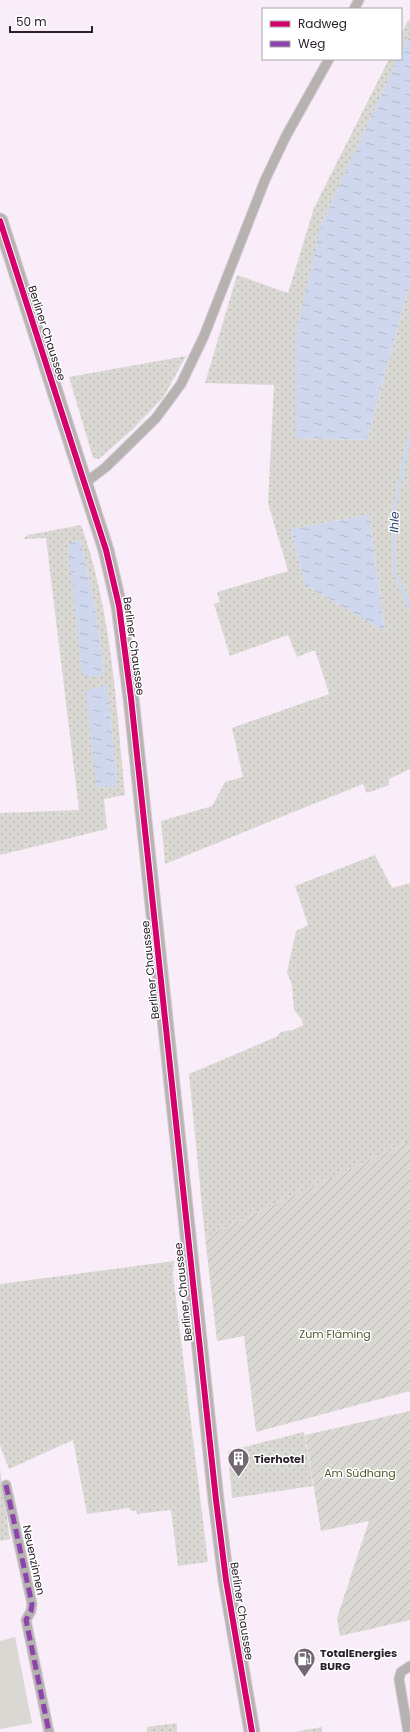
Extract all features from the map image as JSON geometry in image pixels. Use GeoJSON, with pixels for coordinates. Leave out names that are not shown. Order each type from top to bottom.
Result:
{"type":"FeatureCollection","features":[{"type":"Feature","properties":{"kind":"main road","name":"Berliner Chaussee"},"geometry":{"type":"LineString","coordinates":[[0,221],[112,571],[123,636],[216,1500],[226,1580],[252,1732]]}},
{"type":"Feature","properties":{"kind":"street"},"geometry":{"type":"LineString","coordinates":[[85,483],[106,467],[156,418],[182,384],[204,336],[265,180],[286,136],[328,60]]}},
{"type":"Feature","properties":{"kind":"street","name":"Neuenzinnen"},"geometry":{"type":"LineString","coordinates":[[6,1485],[32,1604],[32,1611],[26,1620],[49,1732]]}},
{"type":"Feature","properties":{"kind":"street"},"geometry":{"type":"LineString","coordinates":[[408,1732],[399,1679],[401,1672],[410,1666]]}},
{"type":"Feature","properties":{"kind":"green space"},"geometry":{"type":"Polygon","coordinates":[[[408,20],[410,21],[410,36],[402,51],[402,32],[408,20]]]}},
{"type":"Feature","properties":{"kind":"green space"},"geometry":{"type":"Polygon","coordinates":[[[388,60],[398,60],[321,225],[295,438],[367,440],[410,282],[410,769],[389,779],[389,785],[367,793],[363,784],[165,864],[161,821],[212,806],[225,782],[243,777],[232,728],[329,694],[315,650],[297,657],[288,635],[230,656],[214,604],[220,602],[217,592],[288,571],[268,503],[274,385],[205,383],[237,275],[288,293],[314,208],[388,60]],[[369,515],[291,529],[305,585],[385,631],[369,515]]]}},
{"type":"Feature","properties":{"kind":"green space"},"geometry":{"type":"Polygon","coordinates":[[[186,356],[163,398],[132,430],[99,459],[93,458],[69,377],[186,356]]]}},
{"type":"Feature","properties":{"kind":"green space"},"geometry":{"type":"Polygon","coordinates":[[[81,525],[100,591],[106,625],[115,693],[125,795],[104,799],[107,829],[0,855],[0,813],[79,810],[46,538],[23,539],[28,535],[81,525]],[[78,540],[94,677],[100,676],[104,672],[95,608],[81,542],[78,540]],[[106,685],[117,786],[109,699],[106,685]]]}},
{"type":"Feature","properties":{"kind":"green space"},"geometry":{"type":"Polygon","coordinates":[[[375,855],[392,888],[410,883],[410,1141],[205,1237],[189,1074],[276,1037],[281,1032],[291,1031],[303,1025],[302,1020],[294,1010],[292,985],[287,972],[296,931],[308,925],[295,886],[375,855]]]}},
{"type":"Feature","properties":{"kind":"green space","name":"Zum Fläming"},"geometry":{"type":"Polygon","coordinates":[[[410,1141],[410,1391],[256,1432],[244,1336],[217,1341],[205,1237],[410,1141]]]}},
{"type":"Feature","properties":{"kind":"green space"},"geometry":{"type":"Polygon","coordinates":[[[174,1261],[173,1275],[208,1562],[178,1566],[171,1510],[137,1514],[136,1510],[131,1511],[130,1508],[87,1514],[73,1440],[9,1469],[0,1445],[0,1284],[174,1261]]]}},
{"type":"Feature","properties":{"kind":"green space","name":"Am Südhang"},"geometry":{"type":"Polygon","coordinates":[[[410,1411],[410,1620],[340,1636],[337,1618],[369,1521],[321,1531],[305,1435],[410,1411]]]}},
{"type":"Feature","properties":{"kind":"green space"},"geometry":{"type":"Polygon","coordinates":[[[304,1432],[313,1486],[232,1498],[228,1451],[304,1432]]]}},
{"type":"Feature","properties":{"kind":"green space"},"geometry":{"type":"Polygon","coordinates":[[[0,1470],[10,1539],[0,1541],[0,1470]]]}},
{"type":"Feature","properties":{"kind":"green space"},"geometry":{"type":"Polygon","coordinates":[[[15,1637],[32,1723],[0,1729],[0,1641],[15,1637]]]}},
{"type":"Feature","properties":{"kind":"green space"},"geometry":{"type":"Polygon","coordinates":[[[177,1723],[177,1732],[147,1732],[147,1727],[177,1723]]]}},
{"type":"Feature","properties":{"kind":"green space"},"geometry":{"type":"Polygon","coordinates":[[[322,1727],[322,1732],[294,1732],[322,1727]]]}},
{"type":"Feature","properties":{"kind":"water"},"geometry":{"type":"Polygon","coordinates":[[[410,36],[410,282],[367,440],[295,438],[296,333],[321,225],[398,60],[402,60],[402,51],[410,36]]]}},
{"type":"Feature","properties":{"kind":"water"},"geometry":{"type":"Polygon","coordinates":[[[369,515],[385,631],[305,585],[291,529],[369,515]]]}},
{"type":"Feature","properties":{"kind":"water"},"geometry":{"type":"Polygon","coordinates":[[[78,540],[81,542],[95,608],[104,672],[95,677],[84,676],[82,672],[68,546],[70,543],[78,540]]]}},
{"type":"Feature","properties":{"kind":"water"},"geometry":{"type":"Polygon","coordinates":[[[106,685],[109,699],[117,786],[96,787],[86,691],[106,685]]]}},
{"type":"Feature","properties":{"kind":"waterway","name":"Ihle"},"geometry":{"type":"LineString","coordinates":[[410,434],[393,515],[395,574],[410,608]]}},
{"type":"Feature","properties":{"kind":"marked path"},"geometry":{"type":"LineString","coordinates":[[6,1485],[32,1604],[31,1611],[26,1620],[49,1732]]}},
{"type":"Feature","properties":{"kind":"cycle path"},"geometry":{"type":"LineString","coordinates":[[0,221],[106,550],[119,606],[131,698],[216,1500],[226,1580],[252,1732]]}},
{"type":"Feature","properties":{"kind":"place","name":"Tierhotel"},"geometry":{"type":"Point","coordinates":[238,1478]}},
{"type":"Feature","properties":{"kind":"place","name":"TotalEnergies BURG"},"geometry":{"type":"Point","coordinates":[304,1678]}}]}
